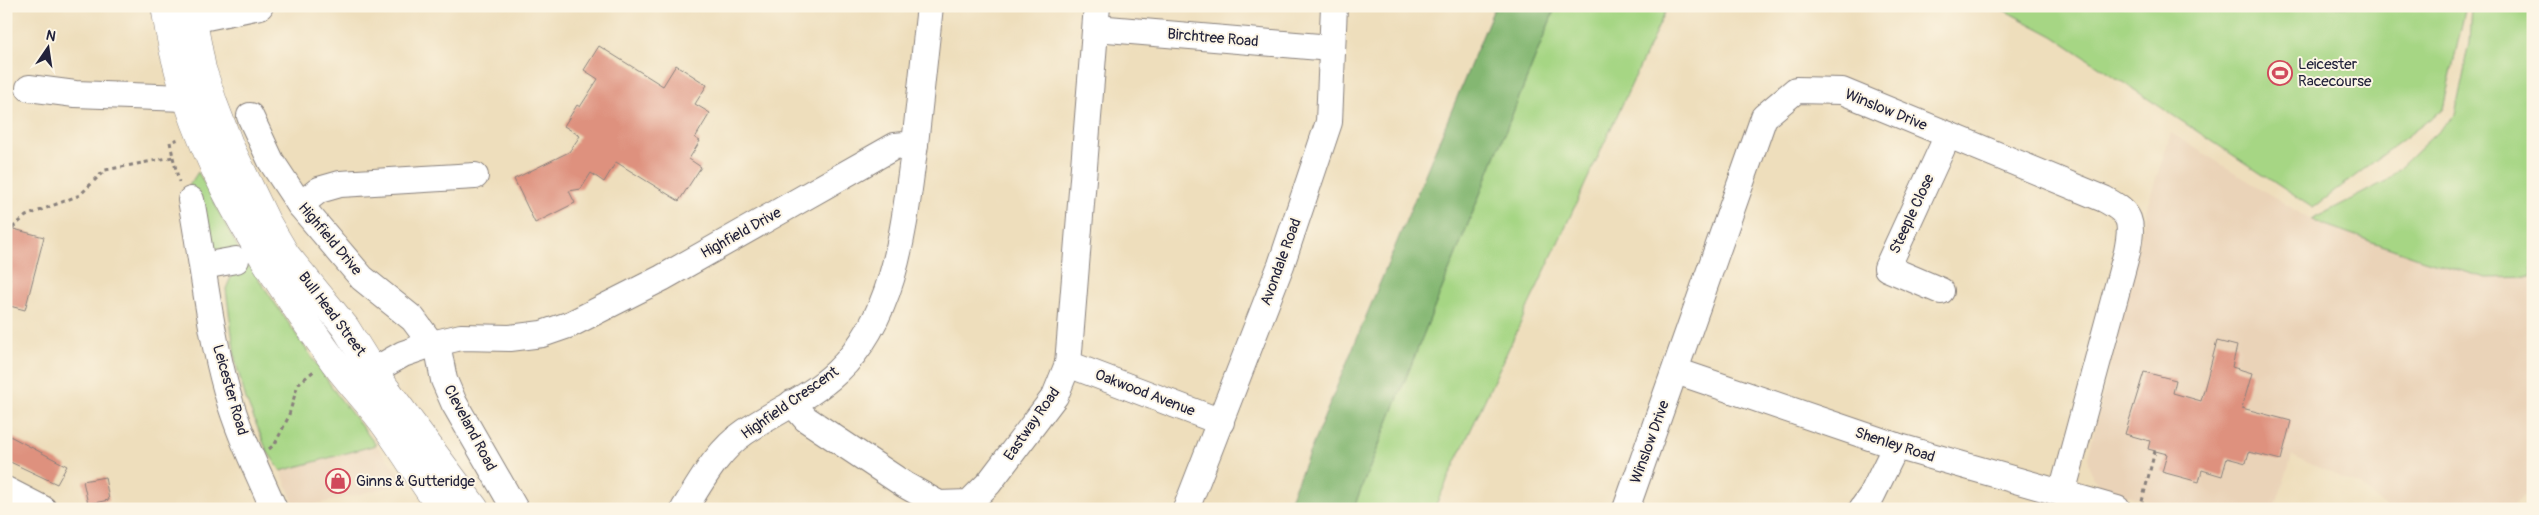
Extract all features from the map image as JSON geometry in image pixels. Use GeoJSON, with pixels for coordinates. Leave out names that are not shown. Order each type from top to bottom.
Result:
{"type":"FeatureCollection","features":[{"type":"Feature","properties":{"kind":"main road"},"geometry":{"type":"LineString","coordinates":[[165,6],[185,98],[198,131]]}},
{"type":"Feature","properties":{"kind":"main road","name":"Bull Head Street"},"geometry":{"type":"LineString","coordinates":[[191,13],[202,69],[214,105],[230,147],[266,221],[286,255],[345,326],[362,377],[380,417],[442,509]]}},
{"type":"Feature","properties":{"kind":"main road","name":"Bull Head Street"},"geometry":{"type":"LineString","coordinates":[[198,131],[229,201],[254,245],[330,356],[362,377],[476,509]]}},
{"type":"Feature","properties":{"kind":"street"},"geometry":{"type":"LineString","coordinates":[[191,13],[260,6]]}},
{"type":"Feature","properties":{"kind":"street"},"geometry":{"type":"LineString","coordinates":[[914,144],[930,6]]}},
{"type":"Feature","properties":{"kind":"street","name":"Avondale Road"},"geometry":{"type":"LineString","coordinates":[[1186,509],[1222,422],[1281,265],[1329,122],[1334,6]]}},
{"type":"Feature","properties":{"kind":"street","name":"Birchtree Road"},"geometry":{"type":"LineString","coordinates":[[1096,17],[1331,48]]}},
{"type":"Feature","properties":{"kind":"street","name":"Eastway Road"},"geometry":{"type":"LineString","coordinates":[[792,403],[806,419],[905,485],[939,504],[968,504],[989,482],[1055,396],[1068,364],[1096,17]]}},
{"type":"Feature","properties":{"kind":"street"},"geometry":{"type":"LineString","coordinates":[[29,88],[84,95],[185,98]]}},
{"type":"Feature","properties":{"kind":"street","name":"Winslow Drive"},"geometry":{"type":"LineString","coordinates":[[1626,509],[1764,117],[1796,90],[1842,91],[2104,199],[2123,209],[2129,221],[2131,233],[2127,252],[2062,492]]}},
{"type":"Feature","properties":{"kind":"street","name":"Highfield Drive"},"geometry":{"type":"LineString","coordinates":[[250,116],[271,161],[300,205],[362,278],[413,319],[432,344]]}},
{"type":"Feature","properties":{"kind":"street","name":"Steeple Close"},"geometry":{"type":"LineString","coordinates":[[1941,291],[1887,268],[1948,134]]}},
{"type":"Feature","properties":{"kind":"street","name":"Highfield Drive"},"geometry":{"type":"LineString","coordinates":[[362,377],[403,354],[432,344],[461,337],[510,338],[542,334],[571,324],[662,278],[895,146],[914,144]]}},
{"type":"Feature","properties":{"kind":"street","name":"Highfield Crescent"},"geometry":{"type":"LineString","coordinates":[[684,509],[716,458],[743,433],[835,374],[861,346],[888,293],[905,217],[914,144]]}},
{"type":"Feature","properties":{"kind":"street"},"geometry":{"type":"LineString","coordinates":[[300,205],[319,190],[340,184],[475,176]]}},
{"type":"Feature","properties":{"kind":"street","name":"Leicester Road"},"geometry":{"type":"LineString","coordinates":[[191,200],[218,359],[237,425],[274,509]]}},
{"type":"Feature","properties":{"kind":"street"},"geometry":{"type":"LineString","coordinates":[[203,266],[236,260]]}},
{"type":"Feature","properties":{"kind":"street","name":"Cleveland Road"},"geometry":{"type":"LineString","coordinates":[[432,344],[438,354],[444,380],[454,403],[515,509]]}},
{"type":"Feature","properties":{"kind":"street","name":"Oakwood Avenue"},"geometry":{"type":"LineString","coordinates":[[1068,364],[1222,422]]}},
{"type":"Feature","properties":{"kind":"street","name":"Shenley Road"},"geometry":{"type":"LineString","coordinates":[[1676,371],[1896,446],[2117,509]]}},
{"type":"Feature","properties":{"kind":"street"},"geometry":{"type":"LineString","coordinates":[[1862,509],[1872,495],[1896,446]]}},
{"type":"Feature","properties":{"kind":"street"},"geometry":{"type":"LineString","coordinates":[[6,490],[43,509]]}},
{"type":"Feature","properties":{"kind":"path"},"geometry":{"type":"LineString","coordinates":[[6,233],[26,216],[80,195],[105,170],[173,157],[170,142],[198,131]]}},
{"type":"Feature","properties":{"kind":"path"},"geometry":{"type":"LineString","coordinates":[[252,460],[274,444],[288,418],[298,384],[330,356]]}},
{"type":"Feature","properties":{"kind":"path"},"geometry":{"type":"LineString","coordinates":[[2140,509],[2155,451]]}},
{"type":"Feature","properties":{"kind":"shaded area"},"geometry":{"type":"Polygon","coordinates":[[[2171,133],[2311,220],[2424,260],[2487,278],[2533,277],[2533,489],[2508,509],[2388,509],[2361,486],[2292,456],[2275,509],[2174,509],[2103,488],[2092,477],[2088,457],[2148,203],[2171,133]]]}},
{"type":"Feature","properties":{"kind":"shaded area"},"geometry":{"type":"Polygon","coordinates":[[[376,445],[406,483],[296,509],[281,471],[376,445]]]}},
{"type":"Feature","properties":{"kind":"green space"},"geometry":{"type":"Polygon","coordinates":[[[1495,6],[1556,6],[1353,509],[1286,509],[1495,6]]]}},
{"type":"Feature","properties":{"kind":"green space"},"geometry":{"type":"Polygon","coordinates":[[[1556,6],[1668,6],[1434,509],[1353,509],[1556,6]]]}},
{"type":"Feature","properties":{"kind":"green space","name":"Leicester Racecourse"},"geometry":{"type":"Polygon","coordinates":[[[1996,6],[2466,6],[2443,109],[2313,208],[2053,36],[1996,6]]]}},
{"type":"Feature","properties":{"kind":"green space"},"geometry":{"type":"Polygon","coordinates":[[[2472,6],[2533,6],[2533,277],[2487,278],[2424,260],[2311,220],[2386,181],[2455,115],[2470,42],[2472,6]]]}},
{"type":"Feature","properties":{"kind":"green space"},"geometry":{"type":"Polygon","coordinates":[[[198,172],[239,250],[221,251],[212,247],[187,189],[198,172]]]}},
{"type":"Feature","properties":{"kind":"green space"},"geometry":{"type":"Polygon","coordinates":[[[241,253],[338,396],[376,445],[281,471],[267,451],[246,399],[236,364],[226,289],[241,253]]]}},
{"type":"Feature","properties":{"kind":"building"},"geometry":{"type":"Polygon","coordinates":[[[599,46],[663,86],[676,65],[707,85],[695,104],[710,113],[695,138],[700,141],[689,159],[701,167],[679,201],[616,162],[604,182],[591,173],[581,189],[569,191],[575,203],[535,223],[514,179],[569,152],[580,136],[564,126],[577,105],[580,107],[598,79],[584,70],[599,46]]]}},
{"type":"Feature","properties":{"kind":"building"},"geometry":{"type":"Polygon","coordinates":[[[6,227],[44,237],[25,310],[6,305],[10,278],[6,278],[6,227]]]}},
{"type":"Feature","properties":{"kind":"building"},"geometry":{"type":"Polygon","coordinates":[[[2217,341],[2237,346],[2232,367],[2252,373],[2242,408],[2291,421],[2281,460],[2249,452],[2246,463],[2227,458],[2222,476],[2202,470],[2199,482],[2162,472],[2167,454],[2148,449],[2150,441],[2125,434],[2144,372],[2176,380],[2173,393],[2201,401],[2217,341]]]}},
{"type":"Feature","properties":{"kind":"building"},"geometry":{"type":"Polygon","coordinates":[[[6,434],[67,466],[57,484],[6,460],[6,434]]]}},
{"type":"Feature","properties":{"kind":"building"},"geometry":{"type":"Polygon","coordinates":[[[105,477],[109,500],[88,504],[83,481],[105,477]]]}},
{"type":"Feature","properties":{"kind":"place","name":"Leicester Racecourse"},"geometry":{"type":"Point","coordinates":[2280,73]}},
{"type":"Feature","properties":{"kind":"place","name":"Ginns & Gutteridge"},"geometry":{"type":"Point","coordinates":[338,481]}}]}
